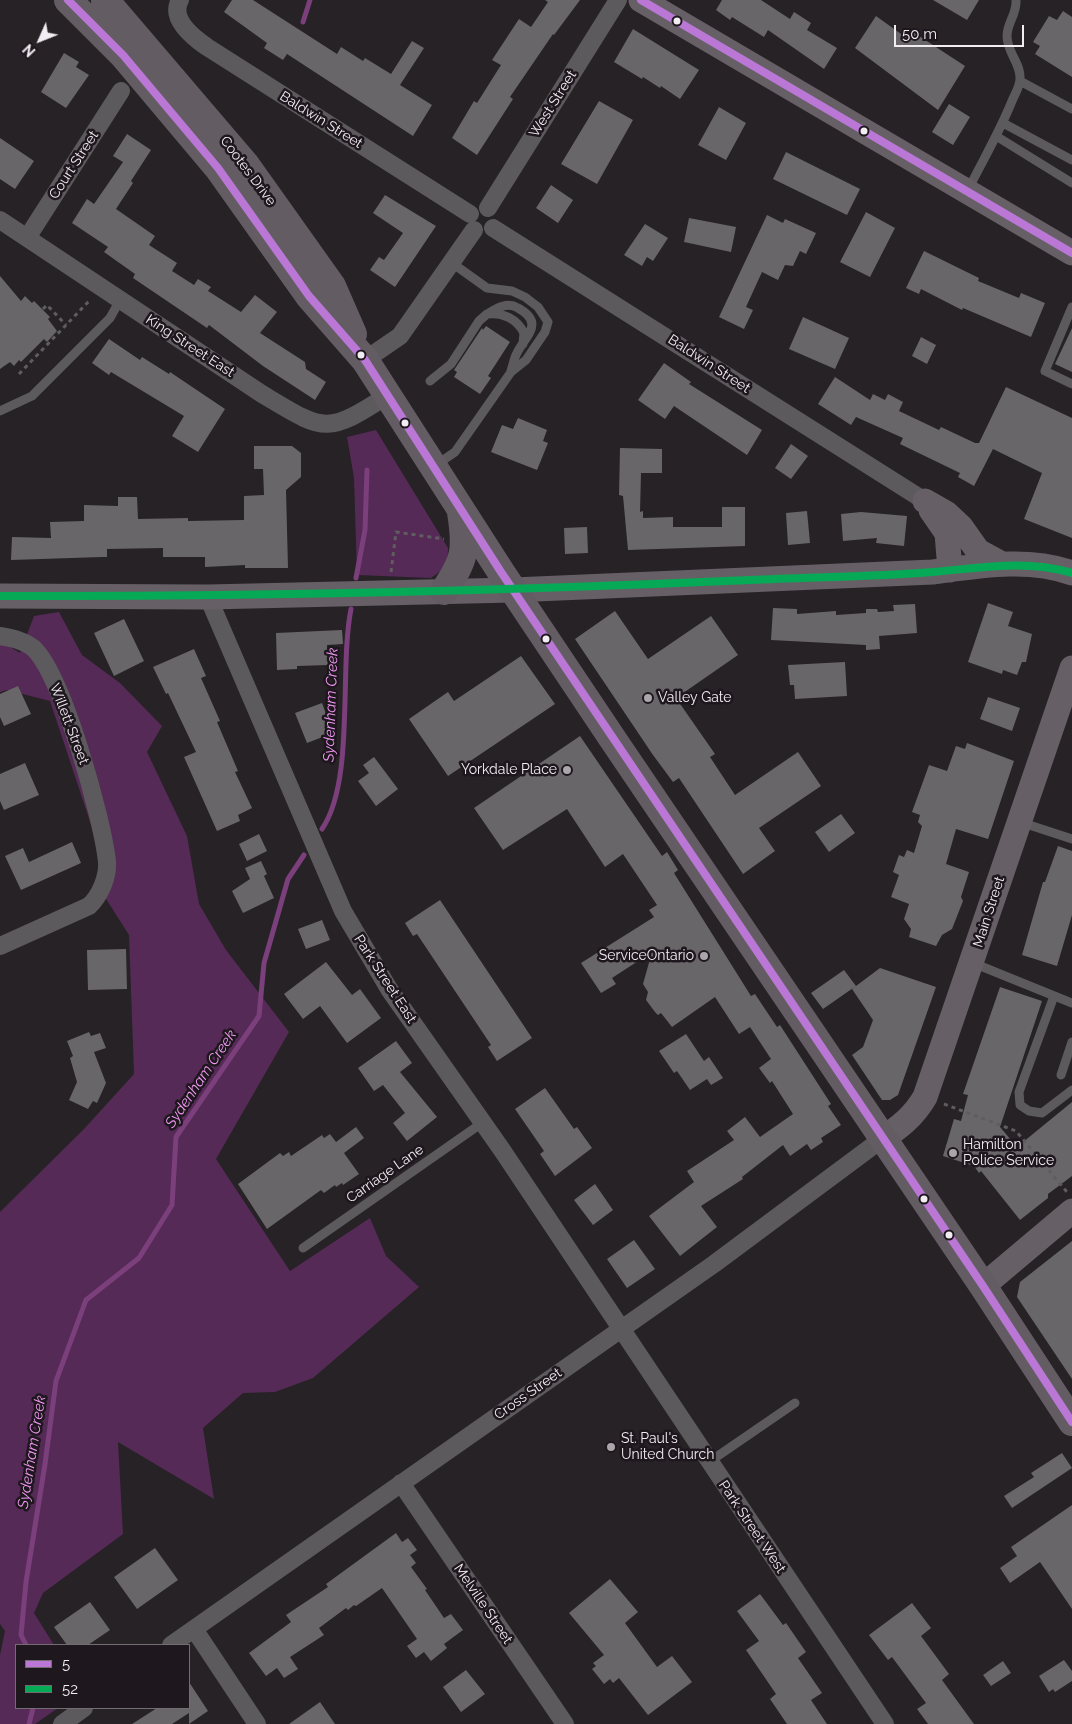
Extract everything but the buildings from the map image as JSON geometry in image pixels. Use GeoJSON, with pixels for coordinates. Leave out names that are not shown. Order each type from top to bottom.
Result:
{"type":"FeatureCollection","features":[{"type":"Feature","properties":{"kind":"main road","name":"Cootes Drive"},"geometry":{"type":"LineString","coordinates":[[68,0],[123,55],[218,168],[309,296],[365,360],[513,590]]}},
{"type":"Feature","properties":{"kind":"main road","name":"Cootes Drive"},"geometry":{"type":"LineString","coordinates":[[106,0],[246,165],[332,286],[365,360]]}},
{"type":"Feature","properties":{"kind":"main road"},"geometry":{"type":"LineString","coordinates":[[444,591],[460,566],[464,542],[460,508]]}},
{"type":"Feature","properties":{"kind":"main road"},"geometry":{"type":"LineString","coordinates":[[513,590],[983,1286],[1072,1422]]}},
{"type":"Feature","properties":{"kind":"street","name":"West Street"},"geometry":{"type":"LineString","coordinates":[[488,208],[618,0]]}},
{"type":"Feature","properties":{"kind":"street"},"geometry":{"type":"LineString","coordinates":[[651,3],[1072,254]]}},
{"type":"Feature","properties":{"kind":"street","name":"Baldwin Street"},"geometry":{"type":"LineString","coordinates":[[179,9],[190,35],[206,47],[472,222]]}},
{"type":"Feature","properties":{"kind":"street","name":"Court Street"},"geometry":{"type":"LineString","coordinates":[[27,238],[122,92]]}},
{"type":"Feature","properties":{"kind":"street"},"geometry":{"type":"LineString","coordinates":[[365,360],[400,336],[452,263],[478,207],[488,208],[495,215],[493,228],[484,233],[472,222]]}},
{"type":"Feature","properties":{"kind":"street","name":"King Street East"},"geometry":{"type":"LineString","coordinates":[[0,220],[304,419],[326,425],[338,423],[352,417],[388,395]]}},
{"type":"Feature","properties":{"kind":"street","name":"Baldwin Street"},"geometry":{"type":"LineString","coordinates":[[493,228],[924,501]]}},
{"type":"Feature","properties":{"kind":"street"},"geometry":{"type":"LineString","coordinates":[[924,501],[946,513],[961,527],[978,551],[1000,564]]}},
{"type":"Feature","properties":{"kind":"street"},"geometry":{"type":"LineString","coordinates":[[924,501],[947,533],[950,570]]}},
{"type":"Feature","properties":{"kind":"street"},"geometry":{"type":"LineString","coordinates":[[0,596],[208,596],[513,590],[950,570],[1000,564],[1061,569],[1072,573]]}},
{"type":"Feature","properties":{"kind":"street","name":"Park Street East"},"geometry":{"type":"LineString","coordinates":[[208,596],[343,911],[389,989],[621,1329]]}},
{"type":"Feature","properties":{"kind":"street","name":"Willett Street"},"geometry":{"type":"LineString","coordinates":[[0,636],[20,640],[33,648],[46,665],[83,755],[107,863],[98,897],[89,906],[0,946]]}},
{"type":"Feature","properties":{"kind":"street","name":"Main Street"},"geometry":{"type":"LineString","coordinates":[[882,1139],[906,1123],[917,1112],[925,1097],[1072,668]]}},
{"type":"Feature","properties":{"kind":"street","name":"Cross Street"},"geometry":{"type":"LineString","coordinates":[[172,1644],[714,1264],[882,1139]]}},
{"type":"Feature","properties":{"kind":"street"},"geometry":{"type":"LineString","coordinates":[[983,1286],[1072,1212]]}},
{"type":"Feature","properties":{"kind":"street","name":"Park Street West"},"geometry":{"type":"LineString","coordinates":[[621,1329],[885,1724]]}},
{"type":"Feature","properties":{"kind":"street","name":"Melville Street"},"geometry":{"type":"LineString","coordinates":[[401,1483],[564,1724]]}},
{"type":"Feature","properties":{"kind":"street"},"geometry":{"type":"LineString","coordinates":[[194,1629],[257,1724]]}},
{"type":"Feature","properties":{"kind":"street"},"geometry":{"type":"LineString","coordinates":[[62,1724],[83,1709]]}},
{"type":"Feature","properties":{"kind":"lane"},"geometry":{"type":"LineString","coordinates":[[966,192],[1003,123],[1020,81],[1019,68],[1010,54],[1007,38],[1008,27],[1017,10],[1016,0]]}},
{"type":"Feature","properties":{"kind":"lane"},"geometry":{"type":"LineString","coordinates":[[1020,81],[1072,109]]}},
{"type":"Feature","properties":{"kind":"lane"},"geometry":{"type":"LineString","coordinates":[[1003,123],[1072,160]]}},
{"type":"Feature","properties":{"kind":"lane"},"geometry":{"type":"LineString","coordinates":[[996,136],[1072,183]]}},
{"type":"Feature","properties":{"kind":"lane"},"geometry":{"type":"LineString","coordinates":[[433,466],[455,452],[511,372],[526,360],[544,332],[548,322],[538,307],[525,297],[512,291],[487,288],[452,263]]}},
{"type":"Feature","properties":{"kind":"lane"},"geometry":{"type":"LineString","coordinates":[[0,411],[32,396],[110,318],[120,300]]}},
{"type":"Feature","properties":{"kind":"lane"},"geometry":{"type":"LineString","coordinates":[[430,381],[451,364],[480,321],[488,314],[510,305],[524,312],[531,321],[532,328],[516,354],[511,372]]}},
{"type":"Feature","properties":{"kind":"lane"},"geometry":{"type":"LineString","coordinates":[[1072,307],[1045,371],[1072,384]]}},
{"type":"Feature","properties":{"kind":"lane"},"geometry":{"type":"LineString","coordinates":[[488,314],[500,314],[513,320],[524,333],[523,344]]}},
{"type":"Feature","properties":{"kind":"lane"},"geometry":{"type":"LineString","coordinates":[[1019,822],[1072,839]]}},
{"type":"Feature","properties":{"kind":"lane"},"geometry":{"type":"LineString","coordinates":[[972,963],[1072,1003]]}},
{"type":"Feature","properties":{"kind":"lane"},"geometry":{"type":"LineString","coordinates":[[1054,996],[1019,1092],[1020,1105],[1029,1111],[1042,1113],[1072,1090]]}},
{"type":"Feature","properties":{"kind":"lane"},"geometry":{"type":"LineString","coordinates":[[1061,1075],[1072,1042]]}},
{"type":"Feature","properties":{"kind":"lane","name":"Carriage Lane"},"geometry":{"type":"LineString","coordinates":[[303,1248],[482,1123]]}},
{"type":"Feature","properties":{"kind":"lane"},"geometry":{"type":"LineString","coordinates":[[709,1462],[795,1404]]}},
{"type":"Feature","properties":{"kind":"path"},"geometry":{"type":"LineString","coordinates":[[19,374],[102,288]]}},
{"type":"Feature","properties":{"kind":"path"},"geometry":{"type":"LineString","coordinates":[[43,309],[47,305],[66,324]]}},
{"type":"Feature","properties":{"kind":"path"},"geometry":{"type":"LineString","coordinates":[[388,592],[396,532],[464,542]]}},
{"type":"Feature","properties":{"kind":"path"},"geometry":{"type":"LineString","coordinates":[[925,1097],[1016,1131],[1072,1198]]}},
{"type":"Feature","properties":{"kind":"shaded area"},"geometry":{"type":"Polygon","coordinates":[[[376,430],[448,548],[445,566],[431,578],[357,575],[354,478],[347,437],[376,430]]]}},
{"type":"Feature","properties":{"kind":"shaded area"},"geometry":{"type":"Polygon","coordinates":[[[59,612],[82,655],[120,683],[162,726],[147,752],[187,836],[199,904],[226,950],[289,1032],[216,1159],[290,1271],[370,1218],[386,1256],[419,1287],[313,1378],[275,1392],[243,1393],[203,1428],[214,1499],[118,1442],[123,1534],[43,1593],[34,1613],[53,1644],[15,1644],[15,1709],[57,1709],[35,1724],[0,1724],[0,1655],[5,1631],[0,1624],[0,1212],[84,1129],[134,1074],[129,935],[101,891],[102,858],[50,701],[7,690],[0,692],[0,645],[6,644],[20,653],[34,616],[59,612]]]}},
{"type":"Feature","properties":{"kind":"waterway","name":"Sydenham Creek"},"geometry":{"type":"LineString","coordinates":[[303,22],[310,0]]}},
{"type":"Feature","properties":{"kind":"waterway","name":"Sydenham Creek"},"geometry":{"type":"LineString","coordinates":[[356,578],[365,530],[367,470]]}},
{"type":"Feature","properties":{"kind":"waterway","name":"Sydenham Creek"},"geometry":{"type":"LineString","coordinates":[[322,829],[332,808],[339,783],[343,754],[346,662],[351,609]]}},
{"type":"Feature","properties":{"kind":"waterway","name":"Sydenham Creek"},"geometry":{"type":"LineString","coordinates":[[26,1644],[21,1635],[26,1582],[56,1381],[86,1300],[139,1258],[172,1205],[176,1137],[259,1016],[264,963],[288,879],[304,855]]}},
{"type":"Feature","properties":{"kind":"waterway","name":"Sydenham Creek"},"geometry":{"type":"LineString","coordinates":[[29,1724],[33,1709]]}},
{"type":"Feature","properties":{"kind":"transit line","name":"5"},"geometry":{"type":"LineString","coordinates":[[68,0],[123,55],[218,168],[309,296],[365,360],[501,572],[983,1286],[1072,1422]]}},
{"type":"Feature","properties":{"kind":"transit line","name":"5"},"geometry":{"type":"LineString","coordinates":[[641,0],[1072,253]]}},
{"type":"Feature","properties":{"kind":"transit line","name":"52"},"geometry":{"type":"LineString","coordinates":[[0,596],[281,594],[469,590],[887,575],[1020,565],[1037,566],[1072,573]]}},
{"type":"Feature","properties":{"kind":"place","name":"Valley Gate"},"geometry":{"type":"Point","coordinates":[648,698]}},
{"type":"Feature","properties":{"kind":"place","name":"Yorkdale Place"},"geometry":{"type":"Point","coordinates":[567,770]}},
{"type":"Feature","properties":{"kind":"place","name":"ServiceOntario"},"geometry":{"type":"Point","coordinates":[704,956]}},
{"type":"Feature","properties":{"kind":"place","name":"Hamilton Police Service"},"geometry":{"type":"Point","coordinates":[953,1153]}},
{"type":"Feature","properties":{"kind":"place","name":"St. Paul's United Church"},"geometry":{"type":"Point","coordinates":[611,1447]}}]}
